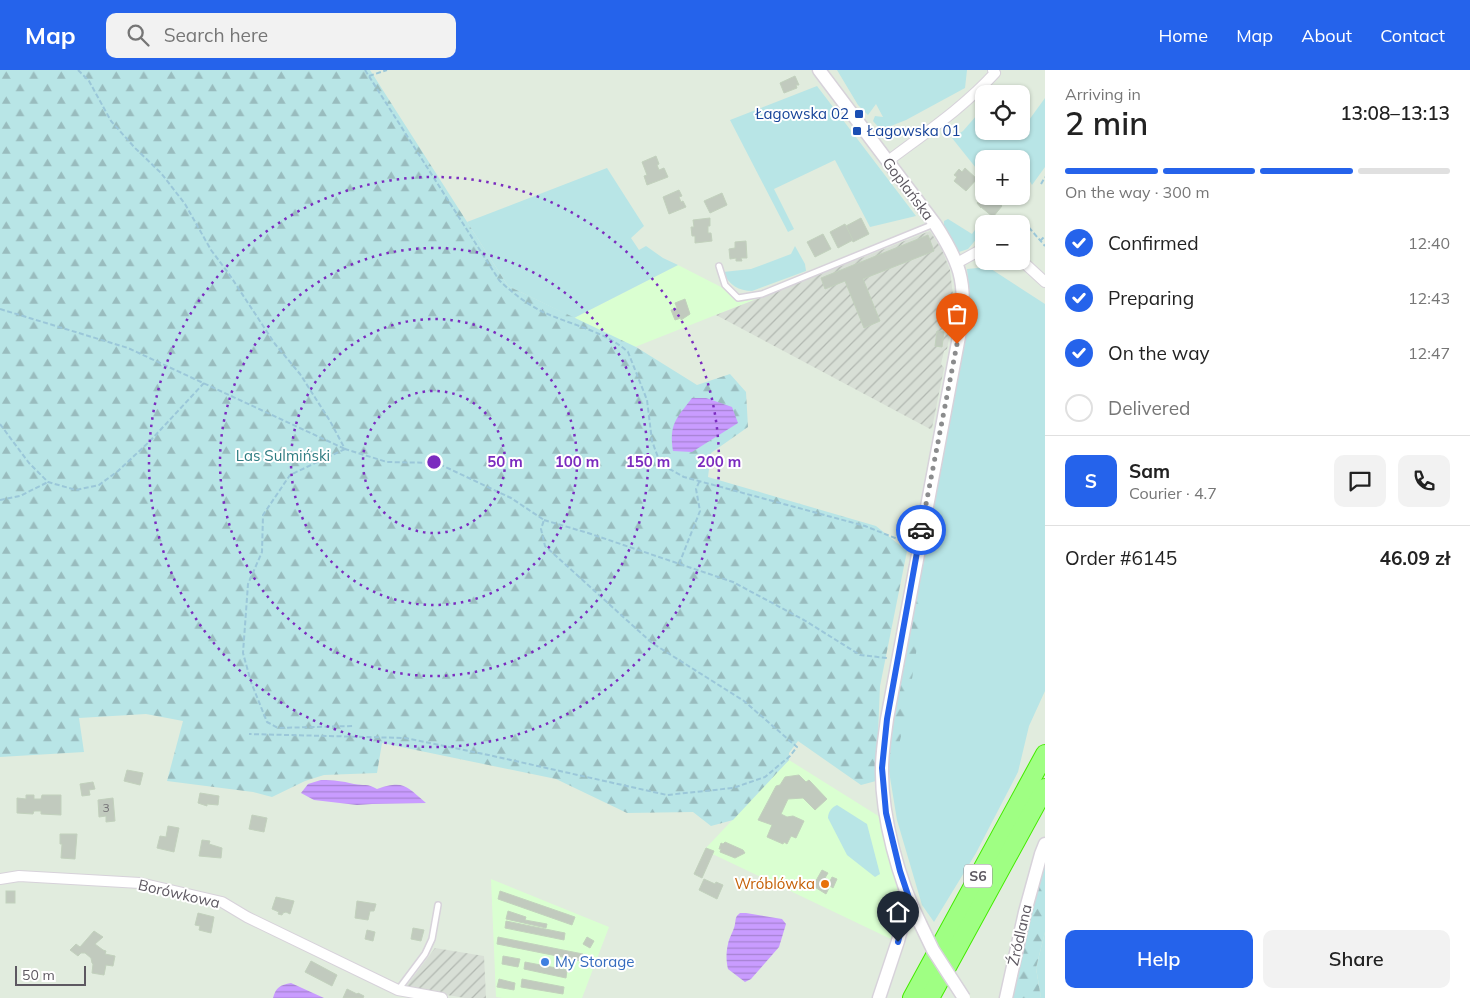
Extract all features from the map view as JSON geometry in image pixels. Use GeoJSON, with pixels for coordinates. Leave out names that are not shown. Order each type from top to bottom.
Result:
{"type":"FeatureCollection","features":[{"type":"Feature","properties":{"kind":"highway","name":"S6"},"geometry":{"type":"LineString","coordinates":[[912,998],[1045,754]]}},
{"type":"Feature","properties":{"kind":"highway","name":"S6"},"geometry":{"type":"LineString","coordinates":[[930,998],[1045,788]]}},
{"type":"Feature","properties":{"kind":"street","name":"Goplańska"},"geometry":{"type":"LineString","coordinates":[[819,70],[949,245],[957,263],[963,291],[961,326],[887,719],[882,768],[883,796],[896,855],[913,910],[933,950],[964,998]]}},
{"type":"Feature","properties":{"kind":"street"},"geometry":{"type":"LineString","coordinates":[[888,161],[975,95],[995,71]]}},
{"type":"Feature","properties":{"kind":"street"},"geometry":{"type":"LineString","coordinates":[[957,263],[975,253]]}},
{"type":"Feature","properties":{"kind":"street"},"geometry":{"type":"LineString","coordinates":[[1030,268],[1045,282]]}},
{"type":"Feature","properties":{"kind":"street","name":"Źródlana"},"geometry":{"type":"LineString","coordinates":[[1006,998],[1025,912],[1045,844]]}},
{"type":"Feature","properties":{"kind":"street","name":"Borówkowa"},"geometry":{"type":"LineString","coordinates":[[0,879],[19,876],[140,883],[222,902],[397,994],[442,998]]}},
{"type":"Feature","properties":{"kind":"street"},"geometry":{"type":"LineString","coordinates":[[879,998],[905,915],[913,910]]}},
{"type":"Feature","properties":{"kind":"lane"},"geometry":{"type":"LineString","coordinates":[[719,266],[725,285],[738,298],[762,294],[934,224]]}},
{"type":"Feature","properties":{"kind":"lane"},"geometry":{"type":"LineString","coordinates":[[397,994],[432,939],[438,905]]}},
{"type":"Feature","properties":{"kind":"path"},"geometry":{"type":"LineString","coordinates":[[78,70],[89,81],[111,121],[161,173],[186,204],[211,250],[275,344],[300,374],[330,421],[345,449]]}},
{"type":"Feature","properties":{"kind":"path"},"geometry":{"type":"LineString","coordinates":[[365,70],[499,280],[509,290],[543,312],[577,324],[622,346],[628,352],[647,400],[652,441],[659,460],[664,466],[684,477],[865,526],[909,544]]}},
{"type":"Feature","properties":{"kind":"path"},"geometry":{"type":"LineString","coordinates":[[369,76],[387,70]]}},
{"type":"Feature","properties":{"kind":"path"},"geometry":{"type":"LineString","coordinates":[[1041,184],[1045,177]]}},
{"type":"Feature","properties":{"kind":"path"},"geometry":{"type":"LineString","coordinates":[[1030,229],[1045,246]]}},
{"type":"Feature","properties":{"kind":"path"},"geometry":{"type":"LineString","coordinates":[[1040,241],[1045,236]]}},
{"type":"Feature","properties":{"kind":"path"},"geometry":{"type":"LineString","coordinates":[[0,309],[128,348],[345,449],[387,462],[437,462],[511,498],[544,520],[733,582],[804,620],[860,655],[898,660]]}},
{"type":"Feature","properties":{"kind":"path"},"geometry":{"type":"LineString","coordinates":[[0,424],[29,463],[48,482],[76,490],[100,485],[118,471],[150,441],[204,383]]}},
{"type":"Feature","properties":{"kind":"path"},"geometry":{"type":"LineString","coordinates":[[345,449],[290,475],[263,515],[262,552],[248,584],[243,653],[251,682],[267,722],[278,728],[353,726]]}},
{"type":"Feature","properties":{"kind":"path"},"geometry":{"type":"LineString","coordinates":[[679,564],[700,511],[696,490],[700,480]]}},
{"type":"Feature","properties":{"kind":"path"},"geometry":{"type":"LineString","coordinates":[[0,500],[20,496],[48,482]]}},
{"type":"Feature","properties":{"kind":"path"},"geometry":{"type":"LineString","coordinates":[[249,734],[405,738],[667,795],[733,788],[765,777],[790,756],[796,748],[744,701],[652,643],[545,546],[541,529],[544,520]]}},
{"type":"Feature","properties":{"kind":"shaded area"},"geometry":{"type":"Polygon","coordinates":[[[930,231],[942,250],[950,270],[954,304],[947,349],[944,351],[941,364],[944,368],[932,428],[930,429],[716,315],[930,231]]]}},
{"type":"Feature","properties":{"kind":"shaded area"},"geometry":{"type":"Polygon","coordinates":[[[678,265],[721,287],[740,302],[761,297],[635,347],[574,318],[678,265]]]}},
{"type":"Feature","properties":{"kind":"shaded area"},"geometry":{"type":"Polygon","coordinates":[[[692,398],[706,398],[732,407],[738,423],[692,452],[673,451],[672,434],[675,422],[692,398]]]}},
{"type":"Feature","properties":{"kind":"shaded area","name":"Wróblówka"},"geometry":{"type":"Polygon","coordinates":[[[789,760],[880,817],[899,897],[893,940],[704,850],[789,760]]]}},
{"type":"Feature","properties":{"kind":"shaded area"},"geometry":{"type":"Polygon","coordinates":[[[321,780],[368,785],[377,789],[393,785],[404,786],[426,803],[357,805],[314,800],[301,793],[308,784],[321,780]]]}},
{"type":"Feature","properties":{"kind":"shaded area","name":"My Storage"},"geometry":{"type":"Polygon","coordinates":[[[491,879],[609,927],[582,998],[496,997],[491,879]]]}},
{"type":"Feature","properties":{"kind":"shaded area"},"geometry":{"type":"Polygon","coordinates":[[[740,913],[782,919],[786,924],[779,947],[751,979],[745,982],[728,969],[727,960],[729,941],[736,918],[740,913]]]}},
{"type":"Feature","properties":{"kind":"shaded area"},"geometry":{"type":"Polygon","coordinates":[[[435,948],[484,956],[486,998],[465,998],[405,988],[435,948]]]}},
{"type":"Feature","properties":{"kind":"shaded area"},"geometry":{"type":"Polygon","coordinates":[[[291,983],[324,998],[273,998],[279,987],[291,983]]]}},
{"type":"Feature","properties":{"kind":"green space","name":"Las Sulmiński"},"geometry":{"type":"Polygon","coordinates":[[[0,70],[370,70],[508,286],[636,347],[697,385],[730,374],[746,392],[748,427],[711,453],[708,477],[876,526],[907,551],[880,686],[876,781],[861,785],[798,741],[789,753],[789,760],[733,820],[711,826],[693,812],[627,813],[556,779],[382,743],[377,773],[324,775],[305,781],[272,797],[253,792],[167,781],[183,721],[146,714],[79,718],[84,752],[0,757],[0,70]]]}},
{"type":"Feature","properties":{"kind":"green space"},"geometry":{"type":"Polygon","coordinates":[[[837,70],[967,70],[965,88],[906,120],[881,130],[873,121],[875,116],[883,117],[876,104],[868,115],[858,105],[837,70]]]}},
{"type":"Feature","properties":{"kind":"green space"},"geometry":{"type":"Polygon","coordinates":[[[817,86],[916,216],[870,227],[835,160],[774,189],[794,229],[788,232],[730,120],[817,86]]]}},
{"type":"Feature","properties":{"kind":"green space"},"geometry":{"type":"Polygon","coordinates":[[[1045,98],[1045,167],[1032,185],[1030,181],[1030,150],[975,150],[975,167],[952,138],[963,131],[975,117],[975,140],[1030,140],[1030,119],[1045,98]]]}},
{"type":"Feature","properties":{"kind":"green space"},"geometry":{"type":"Polygon","coordinates":[[[607,168],[644,226],[631,238],[639,250],[646,246],[663,258],[678,265],[574,318],[508,286],[467,222],[607,168]]]}},
{"type":"Feature","properties":{"kind":"green space"},"geometry":{"type":"Polygon","coordinates":[[[948,219],[972,234],[975,230],[975,241],[968,249],[959,252],[944,228],[944,221],[948,219]]]}},
{"type":"Feature","properties":{"kind":"green space"},"geometry":{"type":"Polygon","coordinates":[[[795,246],[805,264],[806,271],[752,291],[743,290],[735,286],[723,272],[751,269],[791,254],[795,246]]]}},
{"type":"Feature","properties":{"kind":"green space"},"geometry":{"type":"Polygon","coordinates":[[[967,269],[993,270],[1045,304],[1045,691],[1029,726],[1018,772],[976,853],[934,922],[922,905],[897,820],[887,759],[914,595],[965,327],[970,296],[967,269]]]}},
{"type":"Feature","properties":{"kind":"green space"},"geometry":{"type":"Polygon","coordinates":[[[914,595],[924,602],[907,711],[896,757],[887,759],[886,746],[914,595]]]}},
{"type":"Feature","properties":{"kind":"green space"},"geometry":{"type":"Polygon","coordinates":[[[837,805],[867,824],[880,874],[875,877],[847,855],[828,818],[833,807],[837,805]]]}},
{"type":"Feature","properties":{"kind":"green space"},"geometry":{"type":"Polygon","coordinates":[[[1045,856],[1045,932],[1036,968],[1041,998],[1010,998],[1045,856]]]}},
{"type":"Feature","properties":{"kind":"green space"},"geometry":{"type":"Polygon","coordinates":[[[1045,932],[1045,998],[1041,998],[1036,968],[1045,932]]]}},
{"type":"Feature","properties":{"kind":"building"},"geometry":{"type":"Polygon","coordinates":[[[795,76],[799,85],[796,85],[797,88],[784,93],[780,83],[795,76]]]}},
{"type":"Feature","properties":{"kind":"building"},"geometry":{"type":"Polygon","coordinates":[[[656,156],[659,170],[664,168],[668,177],[647,185],[644,176],[647,175],[642,162],[656,156]]]}},
{"type":"Feature","properties":{"kind":"building"},"geometry":{"type":"Polygon","coordinates":[[[965,168],[975,177],[975,181],[966,191],[954,181],[957,177],[954,175],[959,169],[962,172],[965,168]]]}},
{"type":"Feature","properties":{"kind":"building"},"geometry":{"type":"Polygon","coordinates":[[[679,190],[682,196],[679,197],[681,202],[683,201],[686,207],[669,214],[663,197],[679,190]]]}},
{"type":"Feature","properties":{"kind":"building"},"geometry":{"type":"Polygon","coordinates":[[[722,193],[727,205],[710,213],[704,201],[722,193]]]}},
{"type":"Feature","properties":{"kind":"building"},"geometry":{"type":"Polygon","coordinates":[[[979,205],[1002,206],[995,215],[991,215],[979,205]]]}},
{"type":"Feature","properties":{"kind":"building"},"geometry":{"type":"Polygon","coordinates":[[[710,218],[708,233],[711,233],[712,241],[695,243],[695,236],[692,236],[691,227],[694,227],[693,220],[710,218]]]}},
{"type":"Feature","properties":{"kind":"building"},"geometry":{"type":"Polygon","coordinates":[[[861,218],[869,234],[853,242],[846,226],[861,218]]]}},
{"type":"Feature","properties":{"kind":"building"},"geometry":{"type":"Polygon","coordinates":[[[845,224],[853,240],[838,248],[830,232],[845,224]]]}},
{"type":"Feature","properties":{"kind":"building"},"geometry":{"type":"Polygon","coordinates":[[[823,234],[831,249],[815,257],[807,242],[823,234]]]}},
{"type":"Feature","properties":{"kind":"building"},"geometry":{"type":"Polygon","coordinates":[[[928,235],[934,251],[863,279],[880,321],[864,328],[845,281],[825,289],[821,278],[928,235]]]}},
{"type":"Feature","properties":{"kind":"building"},"geometry":{"type":"Polygon","coordinates":[[[746,241],[747,258],[741,258],[742,261],[736,261],[736,258],[730,259],[729,249],[735,248],[735,242],[746,241]]]}},
{"type":"Feature","properties":{"kind":"building"},"geometry":{"type":"Polygon","coordinates":[[[685,299],[690,314],[681,320],[681,318],[675,320],[671,310],[677,308],[675,303],[685,299]]]}},
{"type":"Feature","properties":{"kind":"building"},"geometry":{"type":"Polygon","coordinates":[[[937,331],[944,332],[942,347],[935,346],[937,331]]]}},
{"type":"Feature","properties":{"kind":"building"},"geometry":{"type":"Polygon","coordinates":[[[127,770],[143,773],[140,785],[124,781],[127,770]]]}},
{"type":"Feature","properties":{"kind":"building"},"geometry":{"type":"Polygon","coordinates":[[[799,775],[806,782],[809,780],[827,799],[815,810],[803,798],[788,799],[781,814],[787,817],[793,816],[804,821],[796,838],[791,836],[787,844],[784,842],[783,844],[767,837],[772,825],[758,820],[776,786],[780,785],[785,777],[799,775]]]}},
{"type":"Feature","properties":{"kind":"building"},"geometry":{"type":"Polygon","coordinates":[[[93,782],[95,789],[89,790],[90,795],[82,796],[80,784],[93,782]]]}},
{"type":"Feature","properties":{"kind":"building"},"geometry":{"type":"Polygon","coordinates":[[[200,793],[219,796],[218,805],[207,804],[207,806],[198,803],[200,793]]]}},
{"type":"Feature","properties":{"kind":"building"},"geometry":{"type":"Polygon","coordinates":[[[26,795],[34,795],[34,799],[41,799],[42,795],[61,795],[61,815],[41,814],[41,811],[34,811],[33,814],[17,813],[17,798],[26,799],[26,795]]]}},
{"type":"Feature","properties":{"kind":"building"},"geometry":{"type":"Polygon","coordinates":[[[113,798],[115,821],[106,822],[106,816],[99,817],[98,800],[113,798]]]}},
{"type":"Feature","properties":{"kind":"building"},"geometry":{"type":"Polygon","coordinates":[[[252,815],[267,818],[264,832],[249,829],[252,815]]]}},
{"type":"Feature","properties":{"kind":"building"},"geometry":{"type":"Polygon","coordinates":[[[168,826],[179,828],[174,852],[157,848],[160,836],[166,837],[168,826]]]}},
{"type":"Feature","properties":{"kind":"building"},"geometry":{"type":"Polygon","coordinates":[[[60,834],[77,834],[75,859],[61,858],[62,844],[60,844],[60,834]]]}},
{"type":"Feature","properties":{"kind":"building"},"geometry":{"type":"Polygon","coordinates":[[[202,840],[210,841],[209,844],[222,848],[221,858],[199,856],[202,840]]]}},
{"type":"Feature","properties":{"kind":"building"},"geometry":{"type":"Polygon","coordinates":[[[725,842],[743,850],[745,853],[735,858],[720,852],[721,843],[725,842]]]}},
{"type":"Feature","properties":{"kind":"building"},"geometry":{"type":"Polygon","coordinates":[[[706,848],[714,851],[702,878],[694,874],[706,848]]]}},
{"type":"Feature","properties":{"kind":"building","name":"Wróblówka"},"geometry":{"type":"Polygon","coordinates":[[[822,870],[828,873],[825,878],[830,881],[832,877],[837,879],[833,888],[830,886],[826,894],[813,886],[822,870]]]}},
{"type":"Feature","properties":{"kind":"building"},"geometry":{"type":"Polygon","coordinates":[[[704,879],[723,885],[717,899],[699,890],[704,879]]]}},
{"type":"Feature","properties":{"kind":"building"},"geometry":{"type":"Polygon","coordinates":[[[6,891],[15,891],[15,903],[6,903],[6,891]]]}},
{"type":"Feature","properties":{"kind":"building"},"geometry":{"type":"Polygon","coordinates":[[[500,891],[575,917],[572,925],[498,899],[500,891]]]}},
{"type":"Feature","properties":{"kind":"building"},"geometry":{"type":"Polygon","coordinates":[[[276,897],[294,901],[290,914],[286,912],[282,915],[278,914],[279,912],[272,909],[276,897]]]}},
{"type":"Feature","properties":{"kind":"building"},"geometry":{"type":"Polygon","coordinates":[[[357,901],[376,904],[374,911],[370,911],[368,920],[355,918],[357,901]]]}},
{"type":"Feature","properties":{"kind":"building"},"geometry":{"type":"Polygon","coordinates":[[[508,911],[526,917],[525,920],[547,924],[546,928],[506,919],[508,911]]]}},
{"type":"Feature","properties":{"kind":"building"},"geometry":{"type":"Polygon","coordinates":[[[198,913],[214,917],[211,933],[199,930],[200,926],[195,925],[198,913]]]}},
{"type":"Feature","properties":{"kind":"building"},"geometry":{"type":"Polygon","coordinates":[[[506,921],[565,933],[564,940],[505,928],[506,921]]]}},
{"type":"Feature","properties":{"kind":"building"},"geometry":{"type":"Polygon","coordinates":[[[413,928],[424,930],[421,941],[411,939],[413,928]]]}},
{"type":"Feature","properties":{"kind":"building"},"geometry":{"type":"Polygon","coordinates":[[[367,930],[375,932],[373,941],[365,939],[367,930]]]}},
{"type":"Feature","properties":{"kind":"building"},"geometry":{"type":"Polygon","coordinates":[[[94,931],[103,937],[95,944],[106,951],[105,954],[115,956],[113,966],[106,965],[104,975],[92,973],[93,964],[91,958],[85,953],[81,953],[78,956],[70,950],[76,944],[80,947],[94,931]]]}},
{"type":"Feature","properties":{"kind":"building"},"geometry":{"type":"Polygon","coordinates":[[[498,937],[583,954],[582,961],[497,944],[498,937]]]}},
{"type":"Feature","properties":{"kind":"building"},"geometry":{"type":"Polygon","coordinates":[[[587,937],[594,941],[590,948],[583,944],[587,937]]]}},
{"type":"Feature","properties":{"kind":"building"},"geometry":{"type":"Polygon","coordinates":[[[503,956],[520,959],[518,967],[502,964],[503,956]]]}},
{"type":"Feature","properties":{"kind":"building"},"geometry":{"type":"Polygon","coordinates":[[[311,961],[337,975],[332,986],[305,972],[311,961]]]}},
{"type":"Feature","properties":{"kind":"building"},"geometry":{"type":"Polygon","coordinates":[[[525,962],[567,970],[566,978],[524,969],[525,962]]]}},
{"type":"Feature","properties":{"kind":"building"},"geometry":{"type":"Polygon","coordinates":[[[499,979],[515,983],[514,990],[497,987],[499,979]]]}},
{"type":"Feature","properties":{"kind":"building"},"geometry":{"type":"Polygon","coordinates":[[[522,979],[564,987],[563,994],[521,987],[522,979]]]}},
{"type":"Feature","properties":{"kind":"building"},"geometry":{"type":"Polygon","coordinates":[[[347,989],[364,996],[363,998],[343,998],[347,989]]]}},
{"type":"Feature","properties":{"kind":"way so far"},"geometry":{"type":"LineString","coordinates":[[921,530],[957,344]]}},
{"type":"Feature","properties":{"kind":"place","name":"Łagowska 02"},"geometry":{"type":"Point","coordinates":[859,114]}},
{"type":"Feature","properties":{"kind":"place","name":"Łagowska 01"},"geometry":{"type":"Point","coordinates":[857,131]}},
{"type":"Feature","properties":{"kind":"place","name":"Wróblówka"},"geometry":{"type":"Point","coordinates":[825,884]}},
{"type":"Feature","properties":{"kind":"place","name":"My Storage"},"geometry":{"type":"Point","coordinates":[545,962]}},
{"type":"Feature","properties":{"kind":"route"},"geometry":{"type":"LineString","coordinates":[[898,942],[905,915],[913,910],[900,871],[886,813],[882,768],[887,719],[921,530]]}}]}
